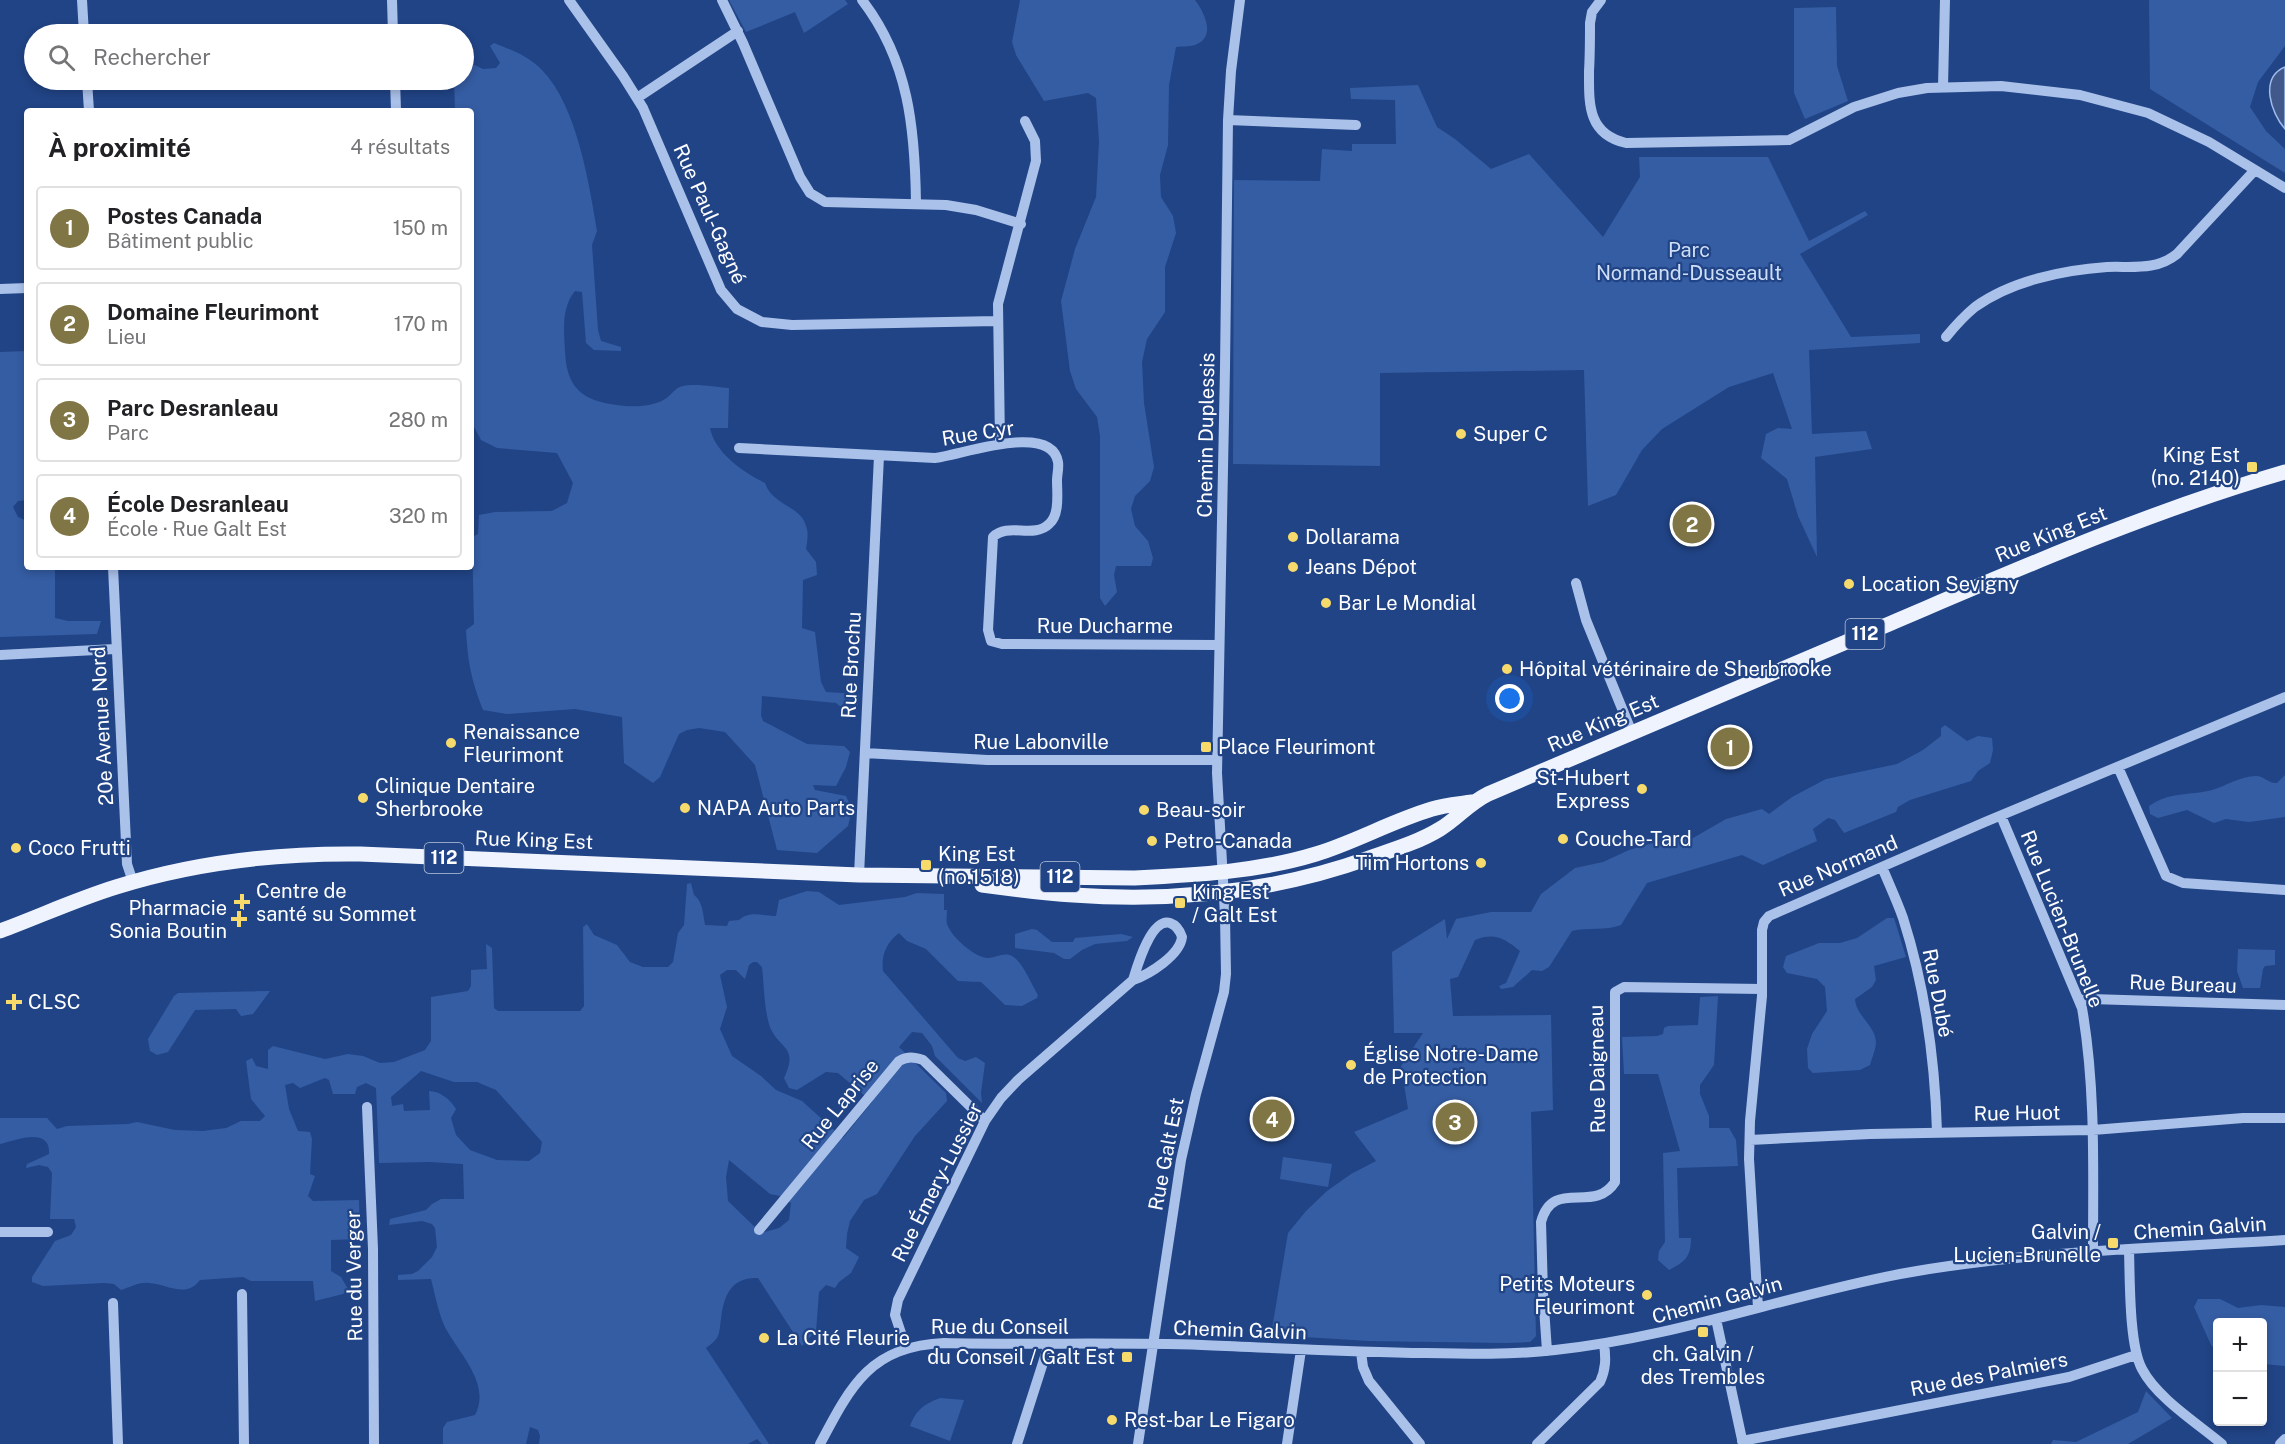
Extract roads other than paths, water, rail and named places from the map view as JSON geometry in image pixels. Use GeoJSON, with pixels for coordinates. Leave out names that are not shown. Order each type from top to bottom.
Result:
{"type":"FeatureCollection","features":[{"type":"Feature","properties":{"kind":"main road","name":"Rue King Est"},"geometry":{"type":"LineString","coordinates":[[0,931],[133,882],[219,862],[308,853],[899,876],[1134,878],[1222,872],[1268,865],[1314,855],[1432,809],[1473,802],[2084,543],[2232,488],[2285,472]]}},
{"type":"Feature","properties":{"kind":"main road","name":"Rue King Est"},"geometry":{"type":"LineString","coordinates":[[899,876],[1072,895],[1147,897],[1224,892],[1298,879],[1389,851],[1441,829],[1473,802]]}},
{"type":"Feature","properties":{"kind":"street"},"geometry":{"type":"LineString","coordinates":[[82,0],[83,24]]}},
{"type":"Feature","properties":{"kind":"street"},"geometry":{"type":"LineString","coordinates":[[392,0],[393,24]]}},
{"type":"Feature","properties":{"kind":"street","name":"Rue Paul-Gagné"},"geometry":{"type":"LineString","coordinates":[[569,0],[637,98],[661,147],[716,280],[728,301],[737,309],[762,322],[792,326],[997,321]]}},
{"type":"Feature","properties":{"kind":"street"},"geometry":{"type":"LineString","coordinates":[[722,0],[738,31],[800,177],[810,193],[825,202],[835,204],[916,203],[961,207],[1021,224]]}},
{"type":"Feature","properties":{"kind":"street"},"geometry":{"type":"LineString","coordinates":[[862,0],[887,40],[910,108],[915,140],[916,203]]}},
{"type":"Feature","properties":{"kind":"street","name":"Chemin Duplessis"},"geometry":{"type":"LineString","coordinates":[[1222,872],[1217,760],[1228,120],[1230,71],[1240,0]]}},
{"type":"Feature","properties":{"kind":"street"},"geometry":{"type":"LineString","coordinates":[[1601,0],[1592,12],[1590,23],[1589,100],[1596,124],[1613,140],[1626,143],[1789,140],[1854,107],[1908,91],[1943,87],[2001,86],[2040,89],[2116,103],[2148,112],[2181,127],[2285,188]]}},
{"type":"Feature","properties":{"kind":"street"},"geometry":{"type":"LineString","coordinates":[[1943,87],[1945,0]]}},
{"type":"Feature","properties":{"kind":"street"},"geometry":{"type":"LineString","coordinates":[[637,98],[738,31]]}},
{"type":"Feature","properties":{"kind":"street"},"geometry":{"type":"LineString","coordinates":[[87,90],[88,108]]}},
{"type":"Feature","properties":{"kind":"street"},"geometry":{"type":"LineString","coordinates":[[395,90],[396,108]]}},
{"type":"Feature","properties":{"kind":"street"},"geometry":{"type":"LineString","coordinates":[[1228,120],[1356,125]]}},
{"type":"Feature","properties":{"kind":"street"},"geometry":{"type":"LineString","coordinates":[[1000,443],[998,304],[1036,161],[1035,141],[1025,121]]}},
{"type":"Feature","properties":{"kind":"street"},"geometry":{"type":"LineString","coordinates":[[1946,337],[1976,307],[2031,281],[2082,269],[2158,266],[2168,262],[2255,170]]}},
{"type":"Feature","properties":{"kind":"street"},"geometry":{"type":"LineString","coordinates":[[0,289],[24,288]]}},
{"type":"Feature","properties":{"kind":"street","name":"Rue Cyr"},"geometry":{"type":"LineString","coordinates":[[739,448],[879,456],[947,457],[1000,443],[1041,445],[1054,454],[1058,461],[1056,507],[1050,524],[1043,529],[998,532],[993,537],[988,630],[991,641]]}},
{"type":"Feature","properties":{"kind":"street","name":"Rue Brochu"},"geometry":{"type":"LineString","coordinates":[[859,875],[879,456]]}},
{"type":"Feature","properties":{"kind":"street","name":"20e Avenue Nord"},"geometry":{"type":"LineString","coordinates":[[113,570],[115,649],[127,864],[133,882]]}},
{"type":"Feature","properties":{"kind":"street"},"geometry":{"type":"LineString","coordinates":[[1576,583],[1586,620],[1632,733]]}},
{"type":"Feature","properties":{"kind":"street","name":"Rue Ducharme"},"geometry":{"type":"LineString","coordinates":[[991,641],[1002,644],[1220,645]]}},
{"type":"Feature","properties":{"kind":"street"},"geometry":{"type":"LineString","coordinates":[[0,655],[115,649]]}},
{"type":"Feature","properties":{"kind":"street","name":"Rue Normand"},"geometry":{"type":"LineString","coordinates":[[1758,1308],[1750,1180],[1750,1140],[1762,989],[1762,930],[1769,916],[2285,697]]}},
{"type":"Feature","properties":{"kind":"street","name":"Rue Labonville"},"geometry":{"type":"LineString","coordinates":[[865,753],[987,760],[1217,760]]}},
{"type":"Feature","properties":{"kind":"street"},"geometry":{"type":"LineString","coordinates":[[2118,767],[2166,876],[2183,883],[2285,890]]}},
{"type":"Feature","properties":{"kind":"street","name":"Rue Lucien-Brunelle"},"geometry":{"type":"LineString","coordinates":[[2001,816],[2080,1000],[2086,1038],[2093,1130],[2093,1253]]}},
{"type":"Feature","properties":{"kind":"street","name":"Rue Dubé"},"geometry":{"type":"LineString","coordinates":[[1882,867],[1902,917],[1921,994],[1935,1072],[1937,1132]]}},
{"type":"Feature","properties":{"kind":"street","name":"Rue Galt Est"},"geometry":{"type":"LineString","coordinates":[[1138,1444],[1155,1345],[1163,1272],[1181,1160],[1196,1094],[1226,984],[1222,872]]}},
{"type":"Feature","properties":{"kind":"street","name":"Rue Émery-Lussier"},"geometry":{"type":"LineString","coordinates":[[906,1348],[895,1315],[897,1300],[986,1121],[1008,1090],[1133,980],[1153,971],[1179,947],[1182,937],[1176,927],[1170,923],[1163,923],[1154,929],[1133,980]]}},
{"type":"Feature","properties":{"kind":"street","name":"Rue Daigneau"},"geometry":{"type":"LineString","coordinates":[[1547,1351],[1542,1293],[1541,1222],[1548,1204],[1558,1198],[1591,1198],[1602,1195],[1610,1191],[1615,1182],[1615,992],[1624,987],[1762,989]]}},
{"type":"Feature","properties":{"kind":"street","name":"Rue Bureau"},"geometry":{"type":"LineString","coordinates":[[2080,1000],[2285,1005]]}},
{"type":"Feature","properties":{"kind":"street","name":"Rue Laprise"},"geometry":{"type":"LineString","coordinates":[[759,1230],[899,1061],[906,1057],[923,1060],[986,1121]]}},
{"type":"Feature","properties":{"kind":"street","name":"Rue du Verger"},"geometry":{"type":"LineString","coordinates":[[366,1107],[373,1249],[374,1444]]}},
{"type":"Feature","properties":{"kind":"street","name":"Rue Huot"},"geometry":{"type":"LineString","coordinates":[[1750,1140],[1937,1132],[2093,1130],[2233,1119],[2285,1118]]}},
{"type":"Feature","properties":{"kind":"street"},"geometry":{"type":"LineString","coordinates":[[0,1232],[48,1232]]}},
{"type":"Feature","properties":{"kind":"street","name":"Chemin Galvin"},"geometry":{"type":"LineString","coordinates":[[1155,1345],[1486,1354],[1547,1351],[1665,1333],[1832,1288],[1903,1274],[1995,1261],[2285,1240]]}},
{"type":"Feature","properties":{"kind":"street"},"geometry":{"type":"LineString","coordinates":[[2128,1250],[2136,1355],[2148,1379],[2159,1391],[2222,1444]]}},
{"type":"Feature","properties":{"kind":"street"},"geometry":{"type":"LineString","coordinates":[[242,1294],[244,1444]]}},
{"type":"Feature","properties":{"kind":"street"},"geometry":{"type":"LineString","coordinates":[[113,1303],[118,1444]]}},
{"type":"Feature","properties":{"kind":"street"},"geometry":{"type":"LineString","coordinates":[[1716,1319],[1743,1442]]}},
{"type":"Feature","properties":{"kind":"street","name":"Rue du Conseil"},"geometry":{"type":"LineString","coordinates":[[820,1444],[846,1398],[862,1377],[890,1354],[906,1348],[944,1343],[1155,1345]]}},
{"type":"Feature","properties":{"kind":"street"},"geometry":{"type":"LineString","coordinates":[[1017,1444],[1049,1344]]}},
{"type":"Feature","properties":{"kind":"street"},"geometry":{"type":"LineString","coordinates":[[1537,1444],[1600,1382],[1606,1360],[1604,1344]]}},
{"type":"Feature","properties":{"kind":"street"},"geometry":{"type":"LineString","coordinates":[[1287,1444],[1301,1350]]}},
{"type":"Feature","properties":{"kind":"street"},"geometry":{"type":"LineString","coordinates":[[1361,1352],[1363,1367],[1369,1381],[1420,1444]]}},
{"type":"Feature","properties":{"kind":"street","name":"Rue des Palmiers"},"geometry":{"type":"LineString","coordinates":[[1743,1442],[2069,1377],[2136,1355]]}},
{"type":"Feature","properties":{"kind":"street"},"geometry":{"type":"LineString","coordinates":[[2280,1444],[2285,1439]]}},
{"type":"Feature","properties":{"kind":"place","name":"Super C"},"geometry":{"type":"Point","coordinates":[1461,434]}},
{"type":"Feature","properties":{"kind":"place","name":"King Est (no. 2140)"},"geometry":{"type":"Point","coordinates":[2252,467]}},
{"type":"Feature","properties":{"kind":"place","name":"Domaine Fleurimont"},"geometry":{"type":"Point","coordinates":[1692,524]}},
{"type":"Feature","properties":{"kind":"place","name":"Dollarama"},"geometry":{"type":"Point","coordinates":[1293,537]}},
{"type":"Feature","properties":{"kind":"place","name":"Jeans Dépot"},"geometry":{"type":"Point","coordinates":[1293,567]}},
{"type":"Feature","properties":{"kind":"place","name":"Location Sevigny"},"geometry":{"type":"Point","coordinates":[1849,584]}},
{"type":"Feature","properties":{"kind":"place","name":"Bar Le Mondial"},"geometry":{"type":"Point","coordinates":[1326,603]}},
{"type":"Feature","properties":{"kind":"place","name":"Hôpital vétérinaire de Sherbrooke"},"geometry":{"type":"Point","coordinates":[1507,669]}},
{"type":"Feature","properties":{"kind":"place","name":"Renaissance Fleurimont"},"geometry":{"type":"Point","coordinates":[451,743]}},
{"type":"Feature","properties":{"kind":"place","name":"Place Fleurimont"},"geometry":{"type":"Point","coordinates":[1206,747]}},
{"type":"Feature","properties":{"kind":"place","name":"Postes Canada"},"geometry":{"type":"Point","coordinates":[1730,747]}},
{"type":"Feature","properties":{"kind":"place","name":"St-Hubert Express"},"geometry":{"type":"Point","coordinates":[1642,789]}},
{"type":"Feature","properties":{"kind":"place","name":"Clinique Dentaire Sherbrooke"},"geometry":{"type":"Point","coordinates":[363,798]}},
{"type":"Feature","properties":{"kind":"place","name":"NAPA Auto Parts"},"geometry":{"type":"Point","coordinates":[685,808]}},
{"type":"Feature","properties":{"kind":"place","name":"Beau-soir"},"geometry":{"type":"Point","coordinates":[1144,810]}},
{"type":"Feature","properties":{"kind":"place","name":"Couche-Tard"},"geometry":{"type":"Point","coordinates":[1563,839]}},
{"type":"Feature","properties":{"kind":"place","name":"Petro-Canada"},"geometry":{"type":"Point","coordinates":[1152,841]}},
{"type":"Feature","properties":{"kind":"place","name":"Coco Frutti"},"geometry":{"type":"Point","coordinates":[16,848]}},
{"type":"Feature","properties":{"kind":"place","name":"Tim Hortons"},"geometry":{"type":"Point","coordinates":[1481,863]}},
{"type":"Feature","properties":{"kind":"place","name":"King Est (no.1518)"},"geometry":{"type":"Point","coordinates":[926,865]}},
{"type":"Feature","properties":{"kind":"place","name":"Centre de santé su Sommet"},"geometry":{"type":"Point","coordinates":[242,902]}},
{"type":"Feature","properties":{"kind":"place","name":"King Est / Galt Est"},"geometry":{"type":"Point","coordinates":[1180,903]}},
{"type":"Feature","properties":{"kind":"place","name":"Pharmacie Sonia Boutin"},"geometry":{"type":"Point","coordinates":[239,919]}},
{"type":"Feature","properties":{"kind":"place","name":"CLSC"},"geometry":{"type":"Point","coordinates":[14,1002]}},
{"type":"Feature","properties":{"kind":"place","name":"Église Notre-Dame de Protection"},"geometry":{"type":"Point","coordinates":[1351,1065]}},
{"type":"Feature","properties":{"kind":"place","name":"École Desranleau"},"geometry":{"type":"Point","coordinates":[1272,1119]}},
{"type":"Feature","properties":{"kind":"place","name":"Parc Desranleau"},"geometry":{"type":"Point","coordinates":[1455,1122]}},
{"type":"Feature","properties":{"kind":"place","name":"Galvin / Lucien-Brunelle"},"geometry":{"type":"Point","coordinates":[2113,1243]}},
{"type":"Feature","properties":{"kind":"place","name":"Petits Moteurs Fleurimont"},"geometry":{"type":"Point","coordinates":[1647,1295]}},
{"type":"Feature","properties":{"kind":"place","name":"ch. Galvin / des Trembles"},"geometry":{"type":"Point","coordinates":[1703,1332]}},
{"type":"Feature","properties":{"kind":"place","name":"La Cité Fleurie"},"geometry":{"type":"Point","coordinates":[764,1338]}},
{"type":"Feature","properties":{"kind":"place","name":"du Conseil / Galt Est"},"geometry":{"type":"Point","coordinates":[1127,1357]}},
{"type":"Feature","properties":{"kind":"place","name":"Rest-bar Le Figaro"},"geometry":{"type":"Point","coordinates":[1112,1420]}},
{"type":"Feature","properties":{"kind":"park label","name":"Parc Normand-Dusseault"},"geometry":{"type":"Point","coordinates":[1689,262]}}]}
